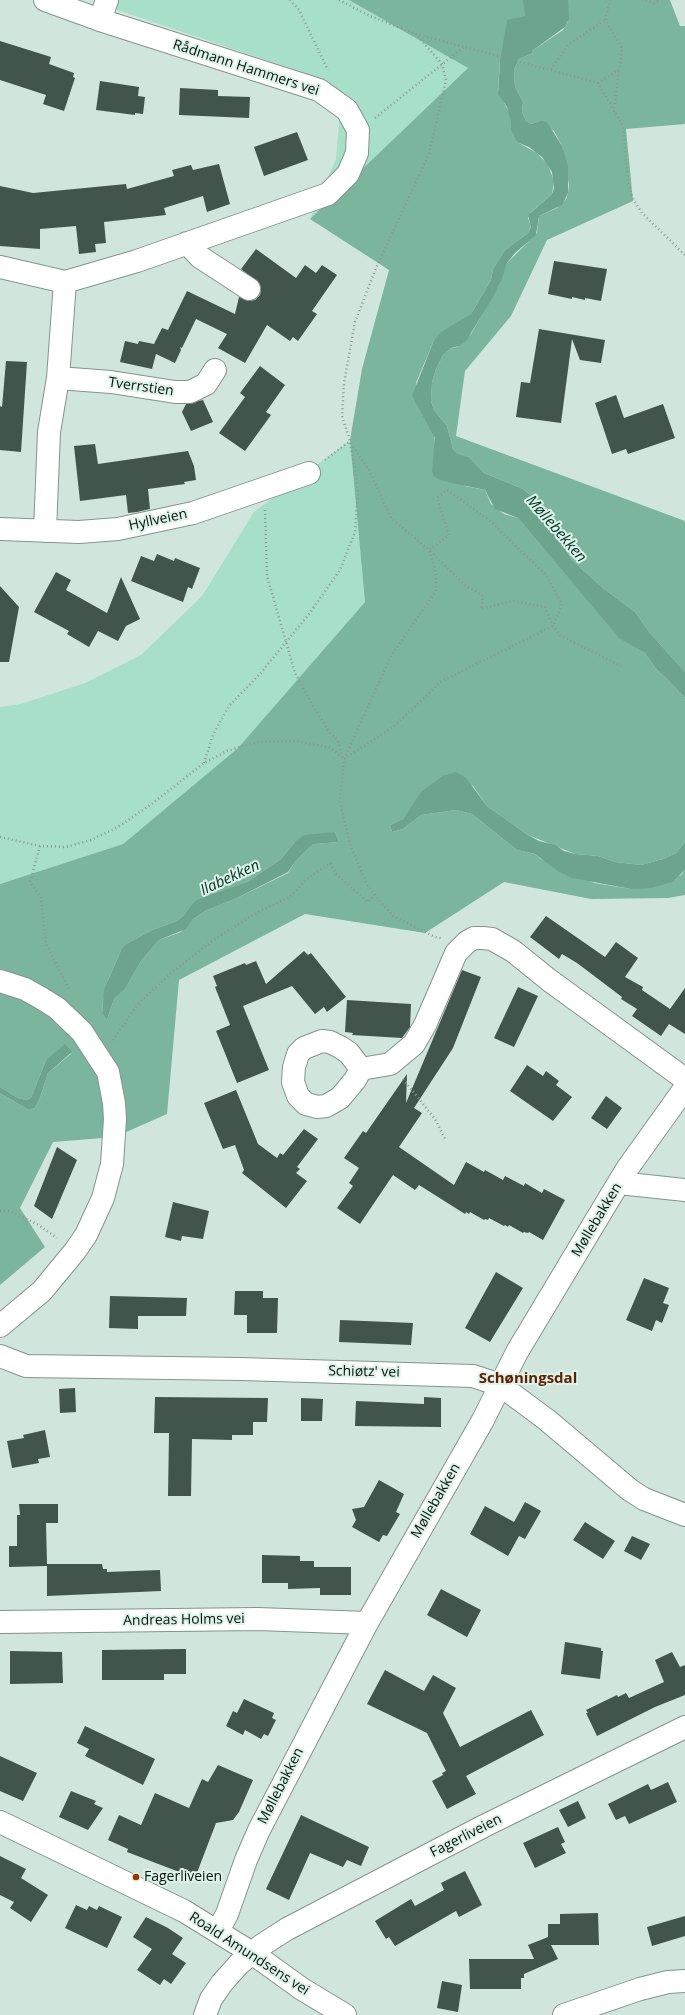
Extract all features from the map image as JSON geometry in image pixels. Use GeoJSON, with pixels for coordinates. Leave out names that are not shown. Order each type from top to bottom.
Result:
{"type":"FeatureCollection","features":[{"type":"Feature","properties":{"kind":"street","name":"Rådmann Hammers vei"},"geometry":{"type":"LineString","coordinates":[[45,0],[100,20],[319,90],[347,110],[358,130]]}},
{"type":"Feature","properties":{"kind":"street"},"geometry":{"type":"LineString","coordinates":[[100,20],[106,0]]}},
{"type":"Feature","properties":{"kind":"street"},"geometry":{"type":"LineString","coordinates":[[0,267],[65,282],[137,261],[289,209],[328,194],[348,174],[357,153],[358,130]]}},
{"type":"Feature","properties":{"kind":"street"},"geometry":{"type":"LineString","coordinates":[[187,243],[200,257],[249,289]]}},
{"type":"Feature","properties":{"kind":"street"},"geometry":{"type":"LineString","coordinates":[[45,531],[50,432],[58,378],[65,282]]}},
{"type":"Feature","properties":{"kind":"street","name":"Tverrstien"},"geometry":{"type":"LineString","coordinates":[[58,378],[111,382],[175,392],[190,392],[206,384],[216,370]]}},
{"type":"Feature","properties":{"kind":"street","name":"Hyllveien"},"geometry":{"type":"LineString","coordinates":[[0,529],[79,532],[118,529],[193,513],[309,473]]}},
{"type":"Feature","properties":{"kind":"street"},"geometry":{"type":"LineString","coordinates":[[361,1069],[390,1064],[414,1044],[425,1025],[456,954],[467,942],[474,938],[492,939],[513,951],[549,980],[685,1079]]}},
{"type":"Feature","properties":{"kind":"street"},"geometry":{"type":"LineString","coordinates":[[0,981],[25,989],[57,1008],[82,1032],[108,1072],[114,1103],[115,1144],[112,1164],[103,1198],[86,1234],[75,1251],[42,1291],[0,1326]]}},
{"type":"Feature","properties":{"kind":"street","name":"Møllebakken"},"geometry":{"type":"LineString","coordinates":[[218,1932],[227,1914],[246,1860],[259,1830],[367,1623],[479,1427],[517,1352],[619,1183],[685,1088]]}},
{"type":"Feature","properties":{"kind":"street"},"geometry":{"type":"LineString","coordinates":[[619,1183],[685,1190]]}},
{"type":"Feature","properties":{"kind":"street","name":"Schiøtz' vei"},"geometry":{"type":"LineString","coordinates":[[0,1356],[26,1366],[431,1373],[473,1376],[500,1385],[547,1420],[630,1490],[660,1507],[685,1515]]}},
{"type":"Feature","properties":{"kind":"street","name":"Andreas Holms vei"},"geometry":{"type":"LineString","coordinates":[[0,1622],[258,1619],[367,1623]]}},
{"type":"Feature","properties":{"kind":"street","name":"Fagerliveien"},"geometry":{"type":"LineString","coordinates":[[252,1953],[287,1929],[477,1829],[685,1727]]}},
{"type":"Feature","properties":{"kind":"street","name":"Roald Amundsens vei"},"geometry":{"type":"LineString","coordinates":[[0,1822],[184,1911],[252,1953],[302,1989],[345,2015]]}},
{"type":"Feature","properties":{"kind":"street"},"geometry":{"type":"LineString","coordinates":[[205,2015],[211,1999],[222,1983],[252,1953]]}},
{"type":"Feature","properties":{"kind":"street"},"geometry":{"type":"LineString","coordinates":[[564,2015],[640,1989],[668,1982],[685,1981]]}},
{"type":"Feature","properties":{"kind":"path"},"geometry":{"type":"LineString","coordinates":[[290,0],[299,10],[330,74]]}},
{"type":"Feature","properties":{"kind":"path"},"geometry":{"type":"LineString","coordinates":[[339,0],[370,16],[416,34],[465,46],[538,68],[551,68],[598,82],[623,126],[628,183],[633,199],[642,213],[685,255]]}},
{"type":"Feature","properties":{"kind":"path"},"geometry":{"type":"LineString","coordinates":[[551,68],[568,45],[605,20],[610,0]]}},
{"type":"Feature","properties":{"kind":"path"},"geometry":{"type":"LineString","coordinates":[[646,0],[654,3],[660,0]]}},
{"type":"Feature","properties":{"kind":"path"},"geometry":{"type":"LineString","coordinates":[[605,20],[622,48],[614,112]]}},
{"type":"Feature","properties":{"kind":"path"},"geometry":{"type":"LineString","coordinates":[[204,763],[213,735],[229,706],[259,676],[309,614],[340,570],[355,532],[358,491],[350,441],[342,416],[344,383],[355,322],[376,268],[429,154],[446,80],[442,64],[416,34]]}},
{"type":"Feature","properties":{"kind":"path"},"geometry":{"type":"LineString","coordinates":[[358,130],[465,46]]}},
{"type":"Feature","properties":{"kind":"path"},"geometry":{"type":"LineString","coordinates":[[598,82],[620,68]]}},
{"type":"Feature","properties":{"kind":"path"},"geometry":{"type":"LineString","coordinates":[[309,473],[350,441]]}},
{"type":"Feature","properties":{"kind":"path"},"geometry":{"type":"LineString","coordinates":[[350,441],[369,470],[391,518],[430,550],[466,586],[483,596],[481,609],[513,600],[545,607],[553,626],[561,636],[621,666]]}},
{"type":"Feature","properties":{"kind":"path"},"geometry":{"type":"LineString","coordinates":[[263,488],[267,527],[267,576],[295,673],[330,733],[337,739],[344,759]]}},
{"type":"Feature","properties":{"kind":"path"},"geometry":{"type":"LineString","coordinates":[[344,759],[393,727],[442,681],[553,626],[562,604],[546,575],[489,520],[447,490],[437,498],[448,535],[430,550]]}},
{"type":"Feature","properties":{"kind":"path"},"geometry":{"type":"LineString","coordinates":[[430,550],[436,574],[436,591],[391,656],[344,759],[340,802],[350,844],[368,887],[393,916],[435,937],[467,942]]}},
{"type":"Feature","properties":{"kind":"path"},"geometry":{"type":"LineString","coordinates":[[0,837],[40,846],[72,845],[91,840],[118,827],[154,804],[204,763],[227,751],[264,742],[298,742],[331,748],[344,759]]}},
{"type":"Feature","properties":{"kind":"path"},"geometry":{"type":"LineString","coordinates":[[40,846],[30,882],[41,898],[46,944],[69,989],[57,1008]]}},
{"type":"Feature","properties":{"kind":"path"},"geometry":{"type":"LineString","coordinates":[[96,1052],[115,1039],[138,1004],[170,974],[218,937],[258,912],[290,897],[307,879],[330,863],[336,874],[368,902],[375,894]]}},
{"type":"Feature","properties":{"kind":"path"},"geometry":{"type":"LineString","coordinates":[[390,1064],[435,1120],[446,1141]]}},
{"type":"Feature","properties":{"kind":"path"},"geometry":{"type":"LineString","coordinates":[[0,1211],[9,1211],[36,1224],[75,1251]]}},
{"type":"Feature","properties":{"kind":"shaded area"},"geometry":{"type":"Polygon","coordinates":[[[114,0],[349,0],[468,68],[310,219],[336,159],[340,112],[323,79],[117,10],[114,0]]]}},
{"type":"Feature","properties":{"kind":"shaded area"},"geometry":{"type":"Polygon","coordinates":[[[349,0],[670,0],[680,26],[685,26],[685,124],[626,129],[633,201],[547,240],[511,316],[465,371],[456,436],[685,521],[685,672],[650,633],[635,612],[604,589],[572,560],[563,546],[553,516],[549,510],[523,489],[484,473],[469,457],[457,455],[453,449],[447,426],[434,410],[431,401],[432,382],[436,369],[443,355],[451,348],[457,347],[471,334],[499,285],[507,263],[537,233],[539,216],[557,208],[566,199],[569,185],[562,146],[554,131],[540,121],[531,124],[526,121],[522,112],[523,102],[515,87],[514,70],[519,59],[533,53],[532,51],[563,30],[568,22],[568,8],[500,61],[498,91],[510,114],[513,134],[519,143],[537,153],[548,165],[554,181],[552,194],[531,212],[528,218],[531,226],[528,233],[505,250],[493,269],[491,280],[471,314],[434,340],[416,383],[430,426],[434,433],[435,443],[465,486],[485,490],[491,504],[504,514],[518,518],[619,637],[645,653],[656,669],[685,698],[685,842],[676,853],[663,859],[641,865],[615,862],[598,856],[575,854],[528,835],[487,806],[473,786],[442,776],[422,792],[403,819],[390,825],[392,832],[403,829],[421,815],[456,810],[472,814],[517,850],[535,854],[541,859],[594,883],[631,889],[681,875],[685,870],[685,895],[668,898],[591,899],[504,882],[425,933],[305,914],[179,980],[167,1114],[115,1137],[53,1142],[20,1208],[45,1247],[0,1285],[0,1093],[29,1110],[35,1108],[40,1098],[48,1073],[72,1053],[46,1060],[31,1098],[26,1100],[18,1098],[0,1087],[0,884],[123,844],[238,748],[365,602],[350,440],[362,369],[389,270],[310,219],[468,68],[349,0]],[[335,832],[294,843],[281,859],[247,882],[191,905],[184,915],[177,921],[152,930],[126,944],[122,948],[109,978],[103,1001],[102,1014],[107,1020],[114,999],[125,989],[141,961],[159,940],[181,932],[193,919],[205,911],[237,898],[288,873],[295,862],[311,846],[315,844],[339,842],[335,832]]]}},
{"type":"Feature","properties":{"kind":"shaded area"},"geometry":{"type":"Polygon","coordinates":[[[350,440],[365,602],[238,748],[123,844],[0,884],[0,707],[21,704],[85,683],[141,655],[202,596],[254,512],[350,440]]]}},
{"type":"Feature","properties":{"kind":"water","name":"Møllebekken"},"geometry":{"type":"Polygon","coordinates":[[[523,0],[568,0],[569,19],[565,27],[532,51],[533,53],[519,59],[514,70],[515,87],[523,102],[522,112],[526,121],[531,124],[540,121],[547,122],[562,146],[568,166],[568,193],[562,205],[539,216],[536,235],[515,253],[507,263],[502,279],[492,299],[466,341],[459,346],[451,348],[443,355],[436,369],[432,382],[431,401],[434,410],[447,426],[453,449],[457,454],[469,457],[484,473],[523,489],[551,512],[563,546],[572,560],[604,589],[635,612],[650,633],[685,672],[685,698],[656,669],[645,653],[619,638],[518,518],[495,509],[485,490],[448,482],[438,479],[433,475],[432,471],[435,438],[412,396],[434,340],[441,332],[471,314],[491,280],[493,269],[505,250],[528,233],[531,227],[528,215],[552,194],[554,188],[552,172],[542,157],[529,147],[519,143],[516,140],[511,130],[511,122],[507,107],[498,94],[500,61],[507,20],[525,16],[523,0]]]}},
{"type":"Feature","properties":{"kind":"water"},"geometry":{"type":"Polygon","coordinates":[[[456,772],[466,778],[487,806],[539,841],[555,845],[564,851],[575,854],[598,856],[615,862],[641,865],[663,859],[676,853],[685,842],[685,870],[672,882],[651,888],[631,889],[572,878],[559,872],[535,854],[517,850],[472,814],[456,810],[421,815],[403,829],[392,832],[390,825],[403,819],[421,792],[442,776],[456,772]]]}},
{"type":"Feature","properties":{"kind":"water"},"geometry":{"type":"Polygon","coordinates":[[[335,832],[339,842],[315,844],[311,846],[295,862],[288,872],[237,898],[205,911],[193,919],[186,929],[159,940],[141,961],[125,989],[114,999],[107,1020],[102,1014],[104,990],[122,948],[126,944],[152,930],[177,921],[197,900],[247,882],[281,859],[294,843],[304,835],[335,832]]]}},
{"type":"Feature","properties":{"kind":"water"},"geometry":{"type":"Polygon","coordinates":[[[65,1044],[72,1052],[48,1073],[40,1098],[35,1108],[29,1110],[0,1093],[0,1087],[18,1098],[26,1100],[31,1098],[46,1060],[65,1044]]]}},
{"type":"Feature","properties":{"kind":"building"},"geometry":{"type":"Polygon","coordinates":[[[0,41],[51,57],[49,64],[74,73],[73,77],[75,78],[64,111],[43,104],[46,95],[0,80],[0,41]]]}},
{"type":"Feature","properties":{"kind":"building"},"geometry":{"type":"Polygon","coordinates":[[[100,81],[139,87],[138,96],[145,97],[143,114],[135,113],[135,115],[96,110],[100,81]]]}},
{"type":"Feature","properties":{"kind":"building"},"geometry":{"type":"Polygon","coordinates":[[[180,88],[218,90],[218,96],[250,97],[249,118],[179,115],[180,88]]]}},
{"type":"Feature","properties":{"kind":"building"},"geometry":{"type":"Polygon","coordinates":[[[297,132],[308,160],[264,176],[254,147],[297,132]]]}},
{"type":"Feature","properties":{"kind":"building"},"geometry":{"type":"Polygon","coordinates":[[[219,164],[230,204],[207,212],[203,196],[164,208],[166,215],[104,222],[106,243],[95,244],[96,252],[79,254],[76,226],[40,229],[40,249],[0,246],[0,186],[33,193],[126,184],[127,189],[174,176],[172,170],[191,165],[193,170],[219,164]]]}},
{"type":"Feature","properties":{"kind":"building"},"geometry":{"type":"Polygon","coordinates":[[[256,249],[296,278],[305,265],[316,273],[322,265],[337,275],[312,311],[317,314],[298,341],[293,337],[290,341],[267,325],[245,363],[218,348],[227,334],[196,319],[182,348],[180,347],[181,350],[175,363],[156,354],[152,369],[120,362],[125,341],[138,344],[139,341],[154,344],[162,328],[168,330],[187,291],[235,314],[239,297],[248,301],[255,300],[260,295],[260,284],[241,269],[256,249]]]}},
{"type":"Feature","properties":{"kind":"building"},"geometry":{"type":"Polygon","coordinates":[[[554,261],[607,269],[601,301],[572,297],[572,299],[548,294],[554,261]]]}},
{"type":"Feature","properties":{"kind":"building"},"geometry":{"type":"Polygon","coordinates":[[[539,329],[605,340],[601,363],[580,360],[572,339],[561,423],[516,417],[521,382],[530,383],[539,329]]]}},
{"type":"Feature","properties":{"kind":"building"},"geometry":{"type":"Polygon","coordinates":[[[6,361],[27,362],[21,452],[0,450],[0,406],[2,407],[6,361]]]}},
{"type":"Feature","properties":{"kind":"building"},"geometry":{"type":"Polygon","coordinates":[[[260,366],[285,385],[266,412],[271,415],[245,451],[219,433],[245,397],[240,393],[260,366]]]}},
{"type":"Feature","properties":{"kind":"building"},"geometry":{"type":"Polygon","coordinates":[[[616,395],[624,418],[663,404],[675,438],[628,454],[626,449],[612,454],[595,403],[616,395]]]}},
{"type":"Feature","properties":{"kind":"building"},"geometry":{"type":"Polygon","coordinates":[[[203,400],[213,422],[191,431],[182,412],[186,404],[203,400]]]}},
{"type":"Feature","properties":{"kind":"building"},"geometry":{"type":"Polygon","coordinates":[[[95,444],[98,464],[188,451],[194,466],[196,480],[184,482],[185,484],[148,489],[150,509],[137,512],[128,513],[126,495],[80,501],[74,446],[95,444]]]}},
{"type":"Feature","properties":{"kind":"building"},"geometry":{"type":"Polygon","coordinates":[[[157,554],[174,561],[175,558],[200,568],[192,589],[188,587],[183,602],[131,581],[141,556],[154,561],[157,554]]]}},
{"type":"Feature","properties":{"kind":"building"},"geometry":{"type":"Polygon","coordinates":[[[56,572],[71,580],[66,590],[107,613],[121,577],[140,619],[126,626],[118,641],[98,631],[89,647],[67,634],[69,631],[34,612],[56,572]]]}},
{"type":"Feature","properties":{"kind":"building"},"geometry":{"type":"Polygon","coordinates":[[[0,586],[19,607],[9,662],[0,662],[0,586]]]}},
{"type":"Feature","properties":{"kind":"building"},"geometry":{"type":"Polygon","coordinates":[[[546,916],[605,957],[616,942],[638,958],[625,977],[643,987],[642,990],[670,1009],[685,988],[685,1034],[669,1024],[661,1036],[632,1016],[637,1009],[621,999],[622,997],[577,963],[562,954],[559,959],[530,937],[546,916]]]}},
{"type":"Feature","properties":{"kind":"building"},"geometry":{"type":"Polygon","coordinates":[[[304,951],[308,955],[311,953],[346,997],[327,1012],[324,1007],[315,1014],[292,986],[243,1006],[269,1070],[237,1083],[216,1031],[230,1025],[215,987],[217,986],[213,976],[245,963],[246,965],[256,961],[266,984],[304,951]]]}},
{"type":"Feature","properties":{"kind":"building"},"geometry":{"type":"Polygon","coordinates":[[[462,970],[481,977],[453,1048],[414,1108],[422,1113],[399,1147],[454,1185],[466,1162],[503,1180],[505,1176],[524,1186],[525,1183],[542,1193],[544,1189],[565,1200],[543,1240],[529,1232],[523,1233],[509,1225],[508,1227],[505,1225],[504,1226],[489,1218],[488,1220],[484,1220],[470,1212],[469,1214],[466,1212],[465,1214],[419,1185],[415,1190],[393,1175],[360,1224],[337,1208],[353,1186],[349,1183],[359,1168],[344,1158],[363,1131],[366,1133],[407,1074],[406,1103],[462,970]]]}},
{"type":"Feature","properties":{"kind":"building"},"geometry":{"type":"Polygon","coordinates":[[[518,987],[538,996],[514,1047],[494,1038],[518,987]]]}},
{"type":"Feature","properties":{"kind":"building"},"geometry":{"type":"Polygon","coordinates":[[[347,1000],[411,1004],[410,1027],[402,1038],[352,1035],[353,1033],[345,1032],[347,1000]]]}},
{"type":"Feature","properties":{"kind":"building"},"geometry":{"type":"Polygon","coordinates":[[[527,1065],[543,1076],[546,1071],[559,1081],[556,1085],[572,1097],[553,1121],[510,1091],[527,1065]]]}},
{"type":"Feature","properties":{"kind":"building"},"geometry":{"type":"Polygon","coordinates":[[[236,1090],[258,1144],[277,1158],[280,1153],[283,1155],[304,1129],[318,1139],[297,1167],[300,1169],[296,1173],[307,1181],[286,1208],[242,1173],[244,1170],[235,1145],[223,1149],[204,1103],[236,1090]]]}},
{"type":"Feature","properties":{"kind":"building"},"geometry":{"type":"Polygon","coordinates":[[[606,1096],[622,1108],[607,1129],[591,1118],[606,1096]]]}},
{"type":"Feature","properties":{"kind":"building"},"geometry":{"type":"Polygon","coordinates":[[[57,1147],[77,1160],[52,1219],[34,1206],[57,1147]]]}},
{"type":"Feature","properties":{"kind":"building"},"geometry":{"type":"Polygon","coordinates":[[[173,1202],[209,1211],[203,1239],[182,1236],[181,1241],[165,1237],[173,1202]]]}},
{"type":"Feature","properties":{"kind":"building"},"geometry":{"type":"Polygon","coordinates":[[[496,1272],[523,1288],[490,1342],[465,1328],[496,1272]]]}},
{"type":"Feature","properties":{"kind":"building"},"geometry":{"type":"Polygon","coordinates":[[[644,1278],[669,1288],[663,1303],[669,1305],[662,1323],[656,1320],[652,1331],[626,1320],[644,1278]]]}},
{"type":"Feature","properties":{"kind":"building"},"geometry":{"type":"Polygon","coordinates":[[[235,1291],[263,1291],[263,1298],[278,1298],[277,1333],[247,1333],[247,1315],[234,1315],[235,1291]]]}},
{"type":"Feature","properties":{"kind":"building"},"geometry":{"type":"Polygon","coordinates":[[[110,1296],[187,1298],[186,1316],[138,1316],[138,1329],[109,1328],[110,1296]]]}},
{"type":"Feature","properties":{"kind":"building"},"geometry":{"type":"Polygon","coordinates":[[[340,1320],[413,1323],[411,1345],[339,1342],[340,1320]]]}},
{"type":"Feature","properties":{"kind":"building"},"geometry":{"type":"Polygon","coordinates":[[[75,1388],[76,1412],[60,1413],[59,1389],[75,1388]]]}},
{"type":"Feature","properties":{"kind":"building"},"geometry":{"type":"Polygon","coordinates":[[[155,1397],[268,1398],[267,1422],[253,1422],[253,1435],[232,1435],[232,1440],[192,1439],[191,1496],[168,1496],[169,1433],[154,1433],[155,1397]]]}},
{"type":"Feature","properties":{"kind":"building"},"geometry":{"type":"Polygon","coordinates":[[[424,1397],[441,1398],[441,1427],[355,1426],[356,1401],[424,1404],[424,1397]]]}},
{"type":"Feature","properties":{"kind":"building"},"geometry":{"type":"Polygon","coordinates":[[[301,1398],[323,1399],[322,1421],[301,1421],[301,1398]]]}},
{"type":"Feature","properties":{"kind":"building"},"geometry":{"type":"Polygon","coordinates":[[[45,1430],[50,1457],[38,1459],[39,1463],[12,1468],[7,1441],[24,1438],[23,1435],[45,1430]]]}},
{"type":"Feature","properties":{"kind":"building"},"geometry":{"type":"Polygon","coordinates":[[[379,1480],[404,1494],[396,1512],[400,1514],[387,1536],[383,1535],[379,1542],[352,1527],[356,1520],[352,1509],[364,1507],[379,1480]]]}},
{"type":"Feature","properties":{"kind":"building"},"geometry":{"type":"Polygon","coordinates":[[[525,1502],[541,1511],[525,1539],[519,1536],[508,1556],[470,1534],[485,1506],[514,1522],[525,1502]]]}},
{"type":"Feature","properties":{"kind":"building"},"geometry":{"type":"Polygon","coordinates":[[[19,1504],[58,1504],[58,1523],[46,1523],[47,1564],[102,1564],[103,1569],[107,1569],[107,1572],[160,1570],[161,1591],[47,1596],[47,1566],[9,1567],[9,1546],[17,1546],[17,1515],[20,1515],[19,1504]]]}},
{"type":"Feature","properties":{"kind":"building"},"geometry":{"type":"Polygon","coordinates":[[[585,1522],[615,1541],[603,1559],[573,1540],[585,1522]]]}},
{"type":"Feature","properties":{"kind":"building"},"geometry":{"type":"Polygon","coordinates":[[[632,1536],[650,1544],[641,1560],[624,1551],[632,1536]]]}},
{"type":"Feature","properties":{"kind":"building"},"geometry":{"type":"Polygon","coordinates":[[[262,1555],[300,1556],[300,1561],[314,1561],[314,1567],[351,1567],[351,1595],[320,1595],[320,1588],[288,1589],[288,1583],[262,1583],[262,1555]]]}},
{"type":"Feature","properties":{"kind":"building"},"geometry":{"type":"Polygon","coordinates":[[[441,1589],[481,1610],[467,1637],[427,1615],[441,1589]]]}},
{"type":"Feature","properties":{"kind":"building"},"geometry":{"type":"Polygon","coordinates":[[[565,1642],[601,1648],[601,1651],[603,1651],[600,1679],[561,1674],[565,1642]]]}},
{"type":"Feature","properties":{"kind":"building"},"geometry":{"type":"Polygon","coordinates":[[[186,1649],[186,1674],[164,1674],[164,1680],[102,1680],[102,1650],[186,1649]]]}},
{"type":"Feature","properties":{"kind":"building"},"geometry":{"type":"Polygon","coordinates":[[[10,1651],[62,1652],[63,1683],[10,1684],[10,1651]]]}},
{"type":"Feature","properties":{"kind":"building"},"geometry":{"type":"Polygon","coordinates":[[[672,1652],[680,1667],[685,1665],[685,1695],[655,1707],[597,1736],[586,1710],[617,1695],[618,1697],[626,1693],[629,1698],[664,1682],[655,1660],[672,1652]]]}},
{"type":"Feature","properties":{"kind":"building"},"geometry":{"type":"Polygon","coordinates":[[[385,1670],[424,1691],[433,1675],[456,1688],[443,1713],[460,1747],[531,1710],[544,1735],[466,1776],[476,1794],[447,1809],[432,1781],[443,1775],[442,1773],[446,1771],[427,1733],[367,1704],[385,1670]]]}},
{"type":"Feature","properties":{"kind":"building"},"geometry":{"type":"Polygon","coordinates":[[[244,1699],[274,1713],[272,1718],[276,1720],[268,1736],[264,1734],[261,1739],[245,1730],[243,1735],[226,1726],[233,1711],[237,1713],[244,1699]]]}},
{"type":"Feature","properties":{"kind":"building"},"geometry":{"type":"Polygon","coordinates":[[[85,1726],[155,1759],[143,1785],[85,1756],[89,1749],[77,1743],[85,1726]]]}},
{"type":"Feature","properties":{"kind":"building"},"geometry":{"type":"Polygon","coordinates":[[[0,1756],[37,1773],[23,1801],[0,1791],[0,1756]]]}},
{"type":"Feature","properties":{"kind":"building"},"geometry":{"type":"Polygon","coordinates":[[[218,1765],[253,1780],[239,1812],[233,1820],[216,1823],[195,1878],[127,1852],[128,1849],[108,1840],[119,1815],[141,1825],[155,1793],[189,1808],[202,1779],[208,1782],[218,1765]]]}},
{"type":"Feature","properties":{"kind":"building"},"geometry":{"type":"Polygon","coordinates":[[[668,1782],[677,1802],[629,1824],[625,1816],[616,1820],[608,1804],[648,1784],[651,1790],[668,1782]]]}},
{"type":"Feature","properties":{"kind":"building"},"geometry":{"type":"Polygon","coordinates":[[[71,1791],[96,1801],[94,1804],[103,1808],[88,1830],[59,1817],[71,1791]]]}},
{"type":"Feature","properties":{"kind":"building"},"geometry":{"type":"Polygon","coordinates":[[[578,1801],[586,1818],[568,1827],[559,1810],[578,1801]]]}},
{"type":"Feature","properties":{"kind":"building"},"geometry":{"type":"Polygon","coordinates":[[[301,1815],[369,1847],[361,1866],[347,1860],[343,1867],[310,1853],[289,1900],[266,1889],[301,1815]]]}},
{"type":"Feature","properties":{"kind":"building"},"geometry":{"type":"Polygon","coordinates":[[[558,1827],[565,1842],[561,1844],[566,1853],[535,1868],[523,1843],[558,1827]]]}},
{"type":"Feature","properties":{"kind":"building"},"geometry":{"type":"Polygon","coordinates":[[[0,1856],[26,1869],[21,1878],[48,1895],[31,1922],[10,1908],[14,1902],[0,1895],[0,1856]]]}},
{"type":"Feature","properties":{"kind":"building"},"geometry":{"type":"Polygon","coordinates":[[[465,1871],[482,1905],[459,1917],[456,1911],[395,1946],[389,1937],[386,1939],[375,1921],[411,1899],[415,1906],[444,1890],[441,1883],[465,1871]]]}},
{"type":"Feature","properties":{"kind":"building"},"geometry":{"type":"Polygon","coordinates":[[[76,1905],[87,1910],[89,1906],[97,1910],[99,1906],[122,1917],[107,1948],[65,1928],[76,1905]]]}},
{"type":"Feature","properties":{"kind":"building"},"geometry":{"type":"Polygon","coordinates":[[[598,1913],[599,1945],[551,1945],[558,1959],[524,1974],[524,1978],[521,1978],[521,1989],[470,1989],[469,1959],[534,1959],[528,1945],[548,1937],[548,1924],[560,1924],[560,1914],[598,1913]]]}},
{"type":"Feature","properties":{"kind":"building"},"geometry":{"type":"Polygon","coordinates":[[[685,1916],[685,1936],[652,1946],[647,1927],[685,1916]]]}},
{"type":"Feature","properties":{"kind":"building"},"geometry":{"type":"Polygon","coordinates":[[[146,1917],[168,1928],[183,1938],[172,1954],[186,1963],[171,1984],[164,1979],[160,1985],[137,1970],[152,1949],[133,1937],[146,1917]]]}},
{"type":"Feature","properties":{"kind":"building"},"geometry":{"type":"Polygon","coordinates":[[[442,1981],[462,1985],[458,2012],[437,2008],[442,1981]]]}},
{"type":"Feature","properties":{"kind":"place","name":"Fagerliveien"},"geometry":{"type":"Point","coordinates":[136,1877]}},
{"type":"Feature","properties":{"kind":"district","name":"Schøningsdal"},"geometry":{"type":"Point","coordinates":[528,1379]}},
{"type":"Feature","properties":{"kind":"water label","name":"Ilabekken"},"geometry":{"type":"Point","coordinates":[230,878]}}]}
